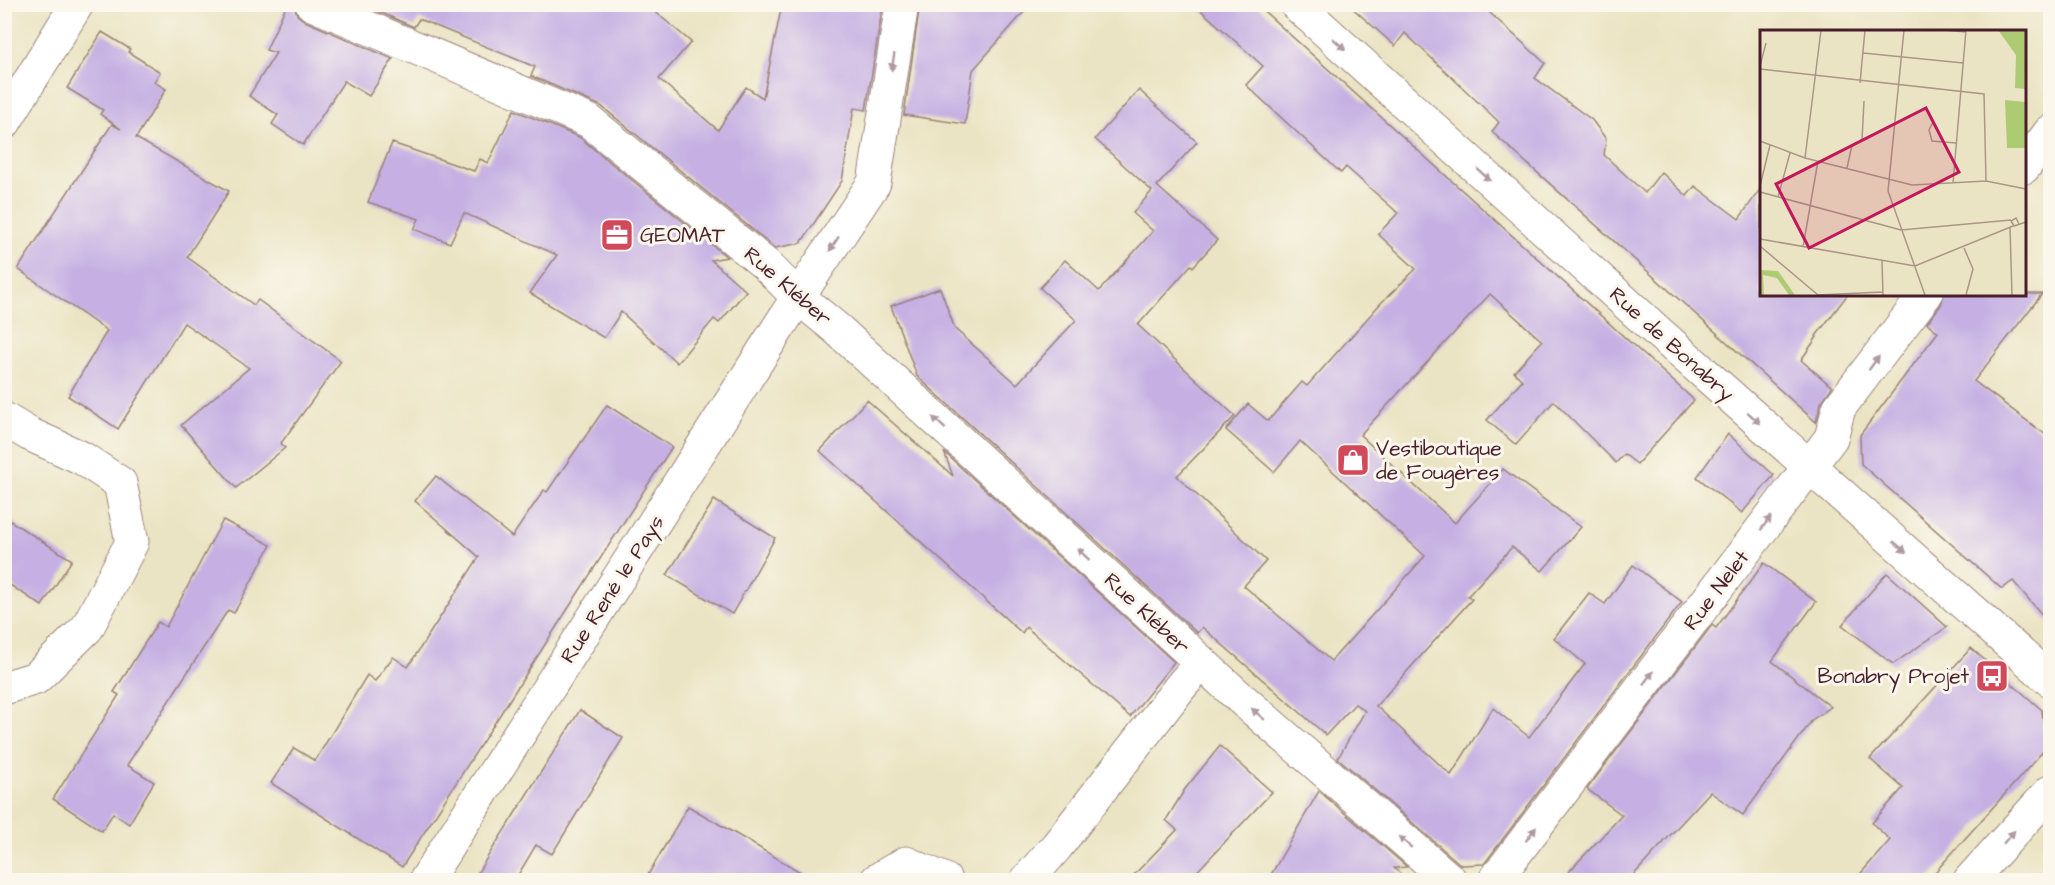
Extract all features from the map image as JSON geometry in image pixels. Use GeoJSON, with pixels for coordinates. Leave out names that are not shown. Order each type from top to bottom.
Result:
{"type":"FeatureCollection","features":[{"type":"Feature","properties":{"kind":"street"},"geometry":{"type":"LineString","coordinates":[[4,123],[77,4]]}},
{"type":"Feature","properties":{"kind":"street","name":"Rue Kléber"},"geometry":{"type":"LineString","coordinates":[[312,4],[589,122],[765,264],[798,297],[837,329],[1201,663],[1449,880]]}},
{"type":"Feature","properties":{"kind":"street","name":"Rue René le Pays"},"geometry":{"type":"LineString","coordinates":[[426,880],[798,297],[874,183],[902,4]]}},
{"type":"Feature","properties":{"kind":"street","name":"Rue de Bonabry"},"geometry":{"type":"LineString","coordinates":[[1296,4],[1809,467],[2050,680]]}},
{"type":"Feature","properties":{"kind":"street"},"geometry":{"type":"LineString","coordinates":[[2025,166],[2050,132]]}},
{"type":"Feature","properties":{"kind":"street","name":"Rue Nelet"},"geometry":{"type":"LineString","coordinates":[[1495,880],[1831,438],[1839,408],[1924,296]]}},
{"type":"Feature","properties":{"kind":"street"},"geometry":{"type":"LineString","coordinates":[[4,419],[29,434],[82,458],[120,483],[132,542],[87,628],[36,678],[8,687]]}},
{"type":"Feature","properties":{"kind":"street","name":"Rue Kléber"},"geometry":{"type":"LineString","coordinates":[[1027,880],[1057,846],[1201,663]]}},
{"type":"Feature","properties":{"kind":"street"},"geometry":{"type":"LineString","coordinates":[[1970,880],[2050,792]]}},
{"type":"Feature","properties":{"kind":"street"},"geometry":{"type":"LineString","coordinates":[[877,880],[906,863],[945,880]]}},
{"type":"Feature","properties":{"kind":"building"},"geometry":{"type":"Polygon","coordinates":[[[287,4],[294,4],[297,15],[305,21],[393,59],[369,96],[344,81],[303,145],[272,124],[278,115],[249,96],[276,53],[266,50],[287,4]]]}},
{"type":"Feature","properties":{"kind":"building"},"geometry":{"type":"Polygon","coordinates":[[[361,4],[646,4],[691,42],[659,79],[718,130],[746,87],[763,98],[782,4],[883,4],[866,110],[854,108],[842,181],[801,243],[775,248],[601,106],[531,76],[535,67],[419,19],[414,27],[361,4]]]}},
{"type":"Feature","properties":{"kind":"building"},"geometry":{"type":"Polygon","coordinates":[[[920,4],[1031,4],[973,70],[965,124],[904,115],[920,4]]]}},
{"type":"Feature","properties":{"kind":"building"},"geometry":{"type":"Polygon","coordinates":[[[1194,4],[1256,4],[1694,400],[1637,464],[1624,454],[1616,463],[1554,401],[1516,445],[1487,420],[1522,380],[1514,372],[1542,341],[1490,294],[1360,435],[1455,523],[1503,469],[1581,527],[1542,571],[1512,547],[1468,596],[1472,599],[1376,706],[1451,775],[1493,708],[1529,737],[1585,664],[1554,638],[1589,593],[1605,604],[1633,565],[1682,602],[1484,864],[1461,865],[1338,758],[1365,711],[1355,704],[1326,735],[1202,627],[1197,633],[917,376],[891,306],[940,288],[955,329],[1017,384],[1076,320],[1040,288],[1065,260],[1099,291],[1153,231],[1133,213],[1152,191],[1095,139],[1139,90],[1197,142],[1157,186],[1217,240],[1193,267],[1191,265],[1138,325],[1235,416],[1177,476],[1266,561],[1244,586],[1331,661],[1425,556],[1300,441],[1274,472],[1226,430],[1248,404],[1268,421],[1302,382],[1307,386],[1381,303],[1416,269],[1378,234],[1398,213],[1346,167],[1341,173],[1246,85],[1263,66],[1194,4]]]}},
{"type":"Feature","properties":{"kind":"building"},"geometry":{"type":"Polygon","coordinates":[[[1348,4],[1480,4],[1545,63],[1535,78],[1592,120],[1606,139],[1604,155],[1645,193],[1661,172],[1687,196],[1695,186],[1739,219],[1760,189],[1760,296],[1846,296],[1801,360],[1832,387],[1821,403],[1816,422],[1492,132],[1499,122],[1405,33],[1395,46],[1348,4]]]}},
{"type":"Feature","properties":{"kind":"building"},"geometry":{"type":"Polygon","coordinates":[[[102,32],[130,49],[128,52],[160,72],[154,82],[166,89],[136,138],[229,191],[187,257],[254,305],[258,300],[341,361],[281,443],[285,448],[236,488],[181,425],[249,368],[184,323],[118,429],[68,396],[107,331],[18,269],[112,124],[121,129],[100,114],[103,110],[67,88],[102,32]]]}},
{"type":"Feature","properties":{"kind":"building"},"geometry":{"type":"Polygon","coordinates":[[[514,110],[579,137],[727,257],[711,260],[746,291],[719,323],[714,319],[677,363],[621,312],[604,338],[530,293],[557,255],[464,213],[450,243],[414,229],[419,219],[368,202],[392,143],[474,171],[480,159],[488,163],[514,110]]]}},
{"type":"Feature","properties":{"kind":"building"},"geometry":{"type":"Polygon","coordinates":[[[2042,294],[1974,381],[2050,438],[2050,624],[2013,581],[2002,589],[1861,464],[1860,435],[1938,332],[1927,323],[1941,305],[1943,296],[2042,294]]]}},
{"type":"Feature","properties":{"kind":"building"},"geometry":{"type":"Polygon","coordinates":[[[867,400],[953,476],[944,452],[1174,662],[1130,717],[1026,627],[1022,633],[820,451],[867,400]]]}},
{"type":"Feature","properties":{"kind":"building"},"geometry":{"type":"Polygon","coordinates":[[[607,405],[672,447],[402,867],[271,783],[294,748],[315,761],[367,675],[375,681],[393,657],[408,667],[479,557],[415,501],[436,476],[512,537],[544,490],[547,492],[607,405]]]}},
{"type":"Feature","properties":{"kind":"building"},"geometry":{"type":"Polygon","coordinates":[[[1728,434],[1774,475],[1742,513],[1697,477],[1728,434]]]}},
{"type":"Feature","properties":{"kind":"building"},"geometry":{"type":"Polygon","coordinates":[[[714,500],[775,538],[732,614],[667,575],[714,500]]]}},
{"type":"Feature","properties":{"kind":"building"},"geometry":{"type":"Polygon","coordinates":[[[4,517],[72,560],[42,606],[4,581],[4,517]]]}},
{"type":"Feature","properties":{"kind":"building"},"geometry":{"type":"Polygon","coordinates":[[[223,520],[271,545],[234,613],[228,610],[127,765],[154,782],[129,824],[113,813],[102,831],[53,799],[119,695],[114,692],[158,622],[166,627],[223,520]]]}},
{"type":"Feature","properties":{"kind":"building"},"geometry":{"type":"Polygon","coordinates":[[[1764,563],[1816,602],[1772,661],[1831,707],[1813,719],[1743,815],[1710,792],[1629,880],[1561,880],[1622,815],[1587,789],[1712,625],[1716,628],[1764,563]]]}},
{"type":"Feature","properties":{"kind":"building"},"geometry":{"type":"Polygon","coordinates":[[[1887,573],[1947,627],[1893,664],[1842,625],[1887,573]]]}},
{"type":"Feature","properties":{"kind":"building"},"geometry":{"type":"Polygon","coordinates":[[[1971,648],[2042,710],[2046,748],[1928,880],[1855,880],[1890,840],[1872,823],[1903,788],[1870,759],[1971,648]]]}},
{"type":"Feature","properties":{"kind":"building"},"geometry":{"type":"Polygon","coordinates":[[[580,710],[623,738],[552,854],[536,845],[515,880],[473,880],[580,710]]]}},
{"type":"Feature","properties":{"kind":"building"},"geometry":{"type":"Polygon","coordinates":[[[1220,746],[1272,792],[1189,880],[1129,880],[1177,830],[1166,820],[1185,789],[1220,746]]]}},
{"type":"Feature","properties":{"kind":"building"},"geometry":{"type":"Polygon","coordinates":[[[1319,791],[1407,867],[1394,868],[1408,880],[1268,880],[1319,791]]]}},
{"type":"Feature","properties":{"kind":"building"},"geometry":{"type":"Polygon","coordinates":[[[688,806],[729,830],[814,880],[645,880],[688,806]]]}},
{"type":"Feature","properties":{"kind":"place","name":"GEOMAT"},"geometry":{"type":"Point","coordinates":[617,235]}},
{"type":"Feature","properties":{"kind":"place","name":"Vestiboutique de Fougères"},"geometry":{"type":"Point","coordinates":[1353,460]}},
{"type":"Feature","properties":{"kind":"place","name":"Bonabry Projet"},"geometry":{"type":"Point","coordinates":[1992,676]}}]}
